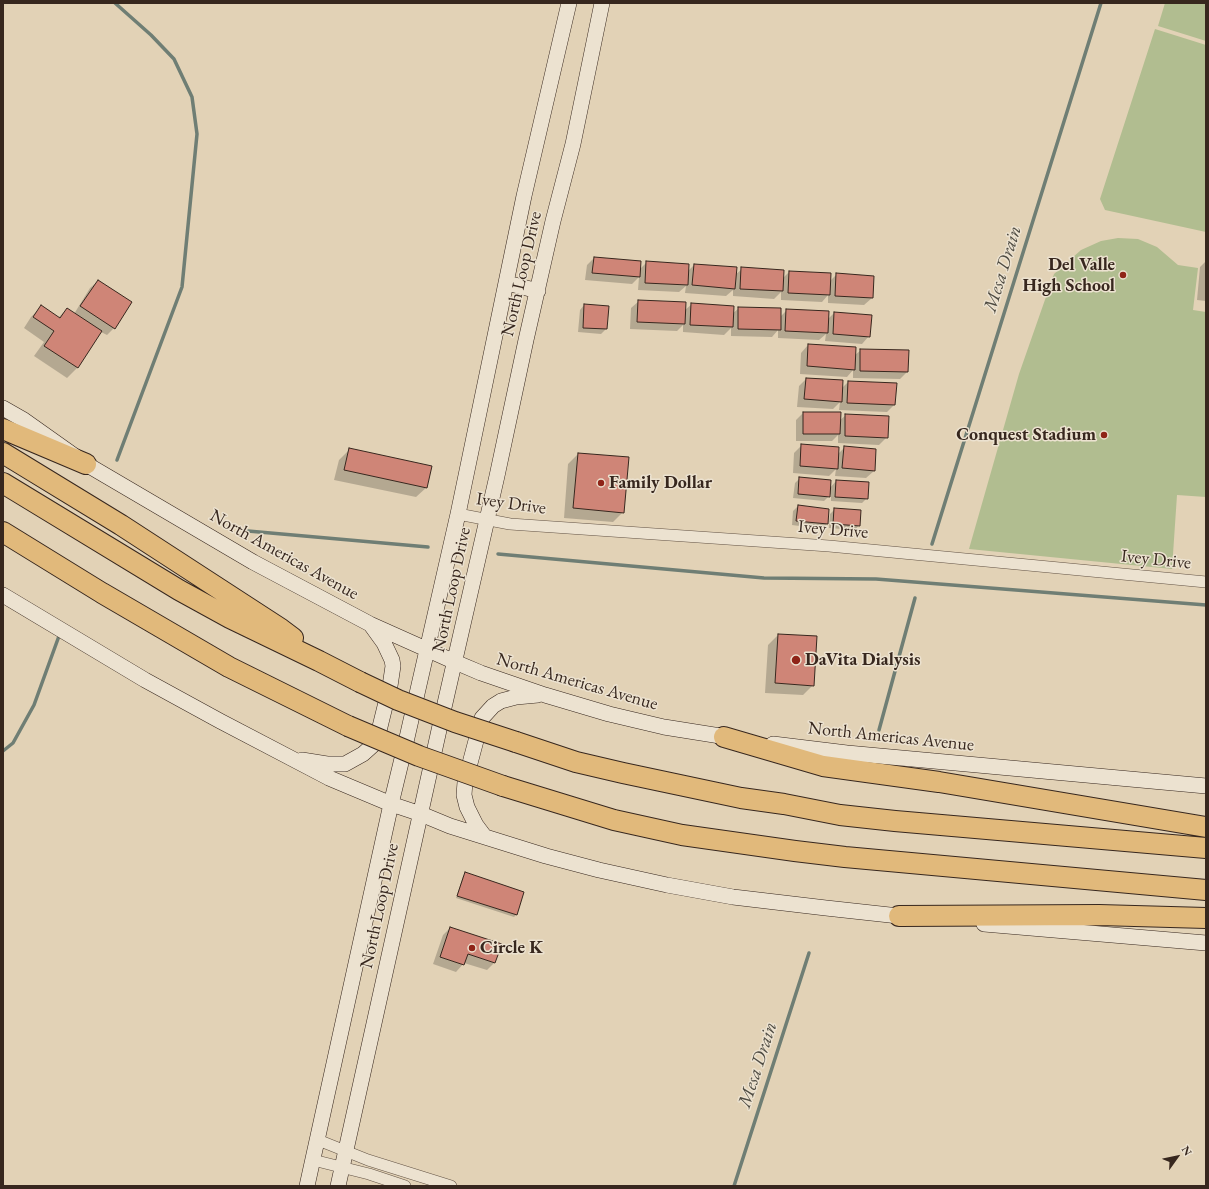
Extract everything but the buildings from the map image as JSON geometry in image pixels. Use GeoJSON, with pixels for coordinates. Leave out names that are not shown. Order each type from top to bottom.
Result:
{"type":"FeatureCollection","features":[{"type":"Feature","properties":{"kind":"highway"},"geometry":{"type":"LineString","coordinates":[[3,428],[86,464]]}},
{"type":"Feature","properties":{"kind":"highway"},"geometry":{"type":"LineString","coordinates":[[3,453],[121,526],[282,629],[319,661]]}},
{"type":"Feature","properties":{"kind":"highway"},"geometry":{"type":"LineString","coordinates":[[3,483],[179,590],[230,618],[360,682],[398,700],[455,722],[576,762],[741,798],[784,804],[840,815],[1206,848]]}},
{"type":"Feature","properties":{"kind":"highway"},"geometry":{"type":"LineString","coordinates":[[3,532],[102,593],[229,667],[348,726],[419,756],[503,786],[614,820],[682,835],[795,851],[1206,890]]}},
{"type":"Feature","properties":{"kind":"highway"},"geometry":{"type":"LineString","coordinates":[[724,737],[823,766],[939,782],[1206,827]]}},
{"type":"Feature","properties":{"kind":"highway"},"geometry":{"type":"LineString","coordinates":[[899,916],[1099,914],[1206,918]]}},
{"type":"Feature","properties":{"kind":"main road","name":"North Loop Drive"},"geometry":{"type":"LineString","coordinates":[[307,1186],[391,804],[458,514],[524,196],[569,3]]}},
{"type":"Feature","properties":{"kind":"main road","name":"North Loop Drive"},"geometry":{"type":"LineString","coordinates":[[338,1186],[553,221],[573,144],[602,3]]}},
{"type":"Feature","properties":{"kind":"main road"},"geometry":{"type":"LineString","coordinates":[[506,283],[538,291]]}},
{"type":"Feature","properties":{"kind":"main road","name":"North Americas Avenue"},"geometry":{"type":"LineString","coordinates":[[3,408],[24,420],[86,464],[253,562],[370,624],[481,673],[545,695],[609,714],[664,727],[724,737],[847,753],[1206,786]]}},
{"type":"Feature","properties":{"kind":"main road"},"geometry":{"type":"LineString","coordinates":[[3,594],[145,680],[329,778],[391,804],[450,826],[485,837],[592,868],[667,885],[733,897],[899,916],[1206,943]]}},
{"type":"Feature","properties":{"kind":"main road"},"geometry":{"type":"LineString","coordinates":[[292,758],[327,764],[345,764],[363,754],[377,739],[390,686],[393,666],[384,642],[370,624]]}},
{"type":"Feature","properties":{"kind":"main road"},"geometry":{"type":"LineString","coordinates":[[485,837],[476,825],[467,807],[464,795],[465,782],[482,718],[493,706],[501,701],[516,697],[545,695]]}},
{"type":"Feature","properties":{"kind":"street","name":"Ivey Drive"},"geometry":{"type":"LineString","coordinates":[[458,514],[510,524],[829,546],[1206,582]]}},
{"type":"Feature","properties":{"kind":"street"},"geometry":{"type":"LineString","coordinates":[[318,1140],[368,1160],[443,1185]]}},
{"type":"Feature","properties":{"kind":"street"},"geometry":{"type":"LineString","coordinates":[[313,1160],[369,1174],[405,1186]]}},
{"type":"Feature","properties":{"kind":"green space"},"geometry":{"type":"Polygon","coordinates":[[[1165,3],[1206,3],[1206,41],[1158,26],[1165,3]]]}},
{"type":"Feature","properties":{"kind":"green space"},"geometry":{"type":"Polygon","coordinates":[[[1155,29],[1206,45],[1206,232],[1105,210],[1100,199],[1155,29]]]}},
{"type":"Feature","properties":{"kind":"green space","name":"Conquest Stadium"},"geometry":{"type":"Polygon","coordinates":[[[1118,238],[1138,239],[1157,247],[1178,265],[1198,268],[1193,310],[1206,312],[1206,497],[1177,495],[1172,569],[969,549],[1019,374],[1054,274],[1081,250],[1101,241],[1118,238]]]}},
{"type":"Feature","properties":{"kind":"waterway"},"geometry":{"type":"LineString","coordinates":[[115,3],[151,35],[174,59],[192,97],[197,134],[182,287],[117,460]]}},
{"type":"Feature","properties":{"kind":"waterway","name":"Mesa Drain"},"geometry":{"type":"LineString","coordinates":[[932,544],[1101,3]]}},
{"type":"Feature","properties":{"kind":"waterway"},"geometry":{"type":"LineString","coordinates":[[248,531],[428,547]]}},
{"type":"Feature","properties":{"kind":"waterway"},"geometry":{"type":"LineString","coordinates":[[498,554],[764,578],[876,579],[1206,605]]}},
{"type":"Feature","properties":{"kind":"waterway","name":"Mesa Drain"},"geometry":{"type":"LineString","coordinates":[[879,730],[915,598]]}},
{"type":"Feature","properties":{"kind":"waterway"},"geometry":{"type":"LineString","coordinates":[[3,751],[13,743],[34,705],[59,636]]}},
{"type":"Feature","properties":{"kind":"waterway","name":"Mesa Drain"},"geometry":{"type":"LineString","coordinates":[[734,1186],[809,953]]}},
{"type":"Feature","properties":{"kind":"place","name":"Del Valle High School"},"geometry":{"type":"Point","coordinates":[1123,275]}},
{"type":"Feature","properties":{"kind":"place","name":"Conquest Stadium"},"geometry":{"type":"Point","coordinates":[1104,435]}},
{"type":"Feature","properties":{"kind":"place","name":"Family Dollar"},"geometry":{"type":"Point","coordinates":[601,483]}},
{"type":"Feature","properties":{"kind":"place","name":"DaVita Dialysis"},"geometry":{"type":"Point","coordinates":[796,660]}},
{"type":"Feature","properties":{"kind":"place","name":"Circle K"},"geometry":{"type":"Point","coordinates":[472,948]}}]}
